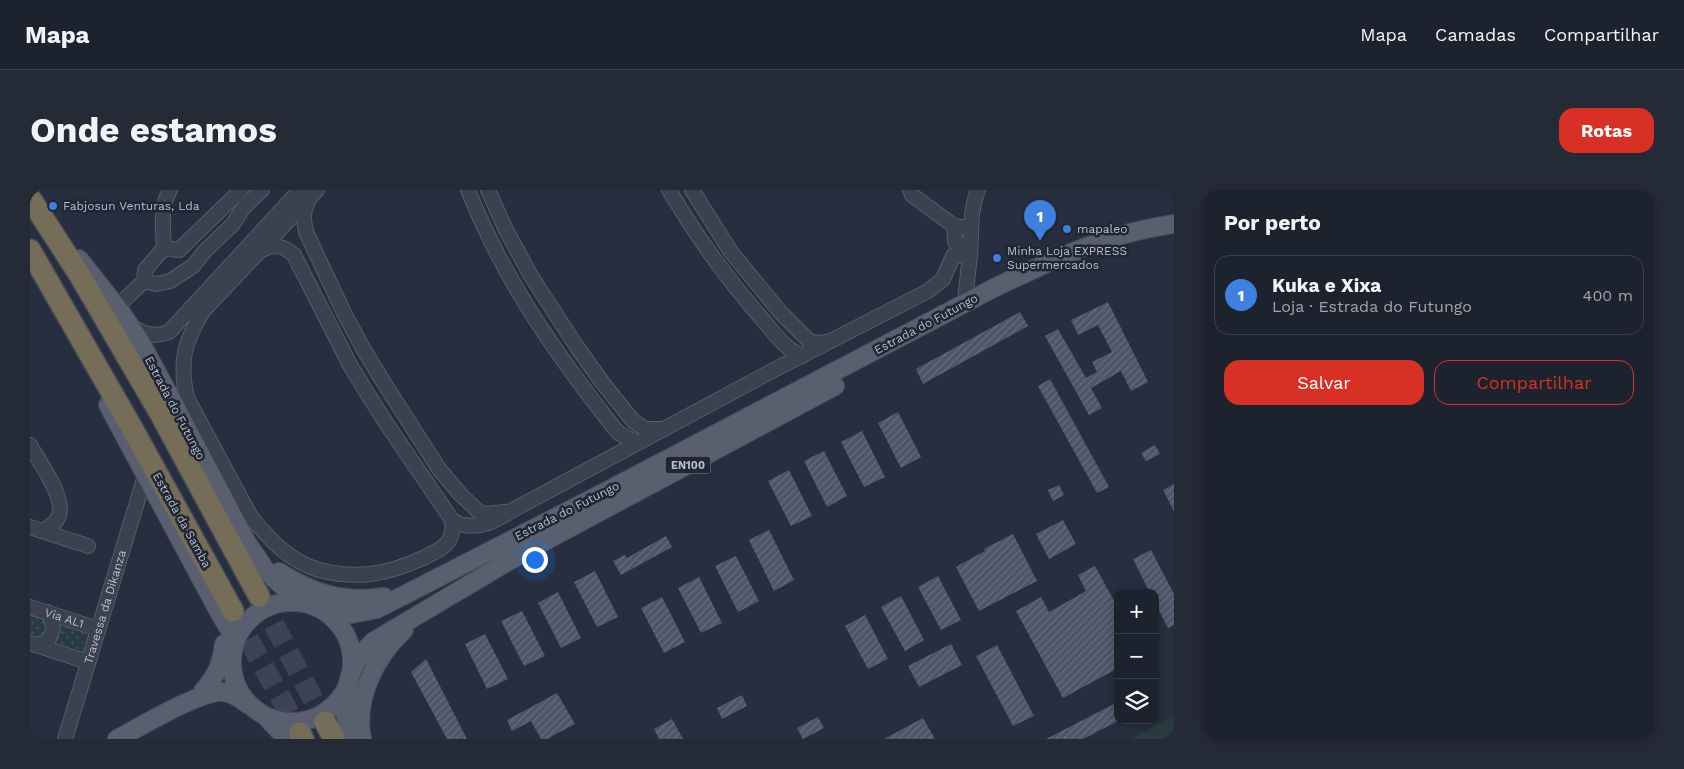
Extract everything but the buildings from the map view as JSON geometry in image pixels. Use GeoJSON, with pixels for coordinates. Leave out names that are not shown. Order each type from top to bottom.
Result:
{"type":"FeatureCollection","features":[{"type":"Feature","properties":{"kind":"highway"},"geometry":{"type":"LineString","coordinates":[[31,200],[88,278]]}},
{"type":"Feature","properties":{"kind":"highway","name":"Estrada da Samba"},"geometry":{"type":"LineString","coordinates":[[30,250],[132,428],[226,612]]}},
{"type":"Feature","properties":{"kind":"highway","name":"Estrada do Futungo"},"geometry":{"type":"LineString","coordinates":[[88,278],[259,596]]}},
{"type":"Feature","properties":{"kind":"main road","name":"Estrada do Futungo"},"geometry":{"type":"LineString","coordinates":[[88,278],[117,307],[128,323],[174,404],[243,536],[267,572],[280,586],[292,595],[316,607],[352,614],[377,608],[965,304],[1072,251],[1128,233],[1174,224]]}},
{"type":"Feature","properties":{"kind":"main road","name":"Estrada do Futungo"},"geometry":{"type":"LineString","coordinates":[[349,679],[356,661],[363,651],[374,642],[519,555],[1055,270],[1144,241],[1174,236]]}},
{"type":"Feature","properties":{"kind":"main road"},"geometry":{"type":"LineString","coordinates":[[30,256],[145,476],[226,612],[234,644],[232,665],[234,680],[238,689],[254,709],[272,719],[287,722],[302,721],[317,717],[326,712],[340,697],[349,679]]}},
{"type":"Feature","properties":{"kind":"main road"},"geometry":{"type":"LineString","coordinates":[[243,536],[279,572],[299,585],[322,594],[366,600],[407,592]]}},
{"type":"Feature","properties":{"kind":"main road"},"geometry":{"type":"LineString","coordinates":[[117,739],[198,695],[214,684],[223,674],[234,644],[246,623],[253,616],[269,606],[297,602],[316,607],[332,617],[344,632],[348,641],[352,660],[345,696],[344,714],[350,739]]}},
{"type":"Feature","properties":{"kind":"main road"},"geometry":{"type":"LineString","coordinates":[[198,695],[214,678],[221,664],[226,612]]}},
{"type":"Feature","properties":{"kind":"main road"},"geometry":{"type":"LineString","coordinates":[[362,739],[360,713],[370,677],[388,647],[419,616]]}},
{"type":"Feature","properties":{"kind":"main road"},"geometry":{"type":"LineString","coordinates":[[198,695],[224,692],[234,694],[272,723],[297,737]]}},
{"type":"Feature","properties":{"kind":"street"},"geometry":{"type":"LineString","coordinates":[[179,250],[241,190]]}},
{"type":"Feature","properties":{"kind":"street"},"geometry":{"type":"LineString","coordinates":[[144,282],[156,284],[170,281],[193,266],[205,251],[233,224],[244,207],[262,190]]}},
{"type":"Feature","properties":{"kind":"street"},"geometry":{"type":"LineString","coordinates":[[468,190],[476,210],[522,300],[562,361],[620,434],[637,443]]}},
{"type":"Feature","properties":{"kind":"street"},"geometry":{"type":"LineString","coordinates":[[488,190],[522,260],[540,290],[577,347],[633,421],[637,443]]}},
{"type":"Feature","properties":{"kind":"street"},"geometry":{"type":"LineString","coordinates":[[669,190],[711,255],[744,299],[791,351],[802,356]]}},
{"type":"Feature","properties":{"kind":"street"},"geometry":{"type":"LineString","coordinates":[[692,190],[731,252],[797,331],[809,341],[817,343],[830,342]]}},
{"type":"Feature","properties":{"kind":"street"},"geometry":{"type":"LineString","coordinates":[[910,190],[912,195],[954,226],[970,228]]}},
{"type":"Feature","properties":{"kind":"street"},"geometry":{"type":"LineString","coordinates":[[965,304],[970,251],[970,228],[974,199],[978,190]]}},
{"type":"Feature","properties":{"kind":"street"},"geometry":{"type":"LineString","coordinates":[[117,307],[144,282],[144,270],[164,248],[162,220],[167,192]]}},
{"type":"Feature","properties":{"kind":"street"},"geometry":{"type":"LineString","coordinates":[[310,192],[261,250],[204,310],[190,335],[185,350],[183,380],[187,398],[251,517],[281,550],[298,561],[319,570],[343,574],[360,575],[391,571],[434,553],[448,544],[452,537],[453,529],[458,523]]}},
{"type":"Feature","properties":{"kind":"street"},"geometry":{"type":"LineString","coordinates":[[128,323],[136,330],[145,334],[169,332],[310,192]]}},
{"type":"Feature","properties":{"kind":"street"},"geometry":{"type":"LineString","coordinates":[[310,192],[303,220],[306,232],[346,315],[393,398],[439,469],[479,512],[487,514],[511,511]]}},
{"type":"Feature","properties":{"kind":"street"},"geometry":{"type":"LineString","coordinates":[[954,226],[956,242],[970,251]]}},
{"type":"Feature","properties":{"kind":"street"},"geometry":{"type":"LineString","coordinates":[[261,250],[273,246],[281,247],[294,254],[358,378],[377,409],[458,523],[473,527],[486,525],[770,372],[928,291],[943,279],[954,256],[970,251]]}},
{"type":"Feature","properties":{"kind":"street"},"geometry":{"type":"LineString","coordinates":[[164,248],[179,250],[193,266]]}},
{"type":"Feature","properties":{"kind":"street"},"geometry":{"type":"LineString","coordinates":[[505,268],[510,273],[516,273],[521,269],[522,260]]}},
{"type":"Feature","properties":{"kind":"street"},"geometry":{"type":"LineString","coordinates":[[522,300],[522,293],[525,288],[531,286],[540,290]]}},
{"type":"Feature","properties":{"kind":"street"},"geometry":{"type":"LineString","coordinates":[[797,331],[801,339],[802,356]]}},
{"type":"Feature","properties":{"kind":"street"},"geometry":{"type":"LineString","coordinates":[[770,372],[777,364],[780,356],[780,340]]}},
{"type":"Feature","properties":{"kind":"street"},"geometry":{"type":"LineString","coordinates":[[358,378],[363,382],[370,382],[376,375],[375,368]]}},
{"type":"Feature","properties":{"kind":"street"},"geometry":{"type":"LineString","coordinates":[[377,409],[377,400],[381,395],[388,394],[393,398]]}},
{"type":"Feature","properties":{"kind":"street"},"geometry":{"type":"LineString","coordinates":[[633,421],[645,429],[665,428]]}},
{"type":"Feature","properties":{"kind":"street"},"geometry":{"type":"LineString","coordinates":[[609,458],[613,452],[616,437],[615,428]]}},
{"type":"Feature","properties":{"kind":"street"},"geometry":{"type":"LineString","coordinates":[[30,444],[59,498],[59,517],[52,525],[36,529]]}},
{"type":"Feature","properties":{"kind":"street","name":"Travessa da Dikanza"},"geometry":{"type":"LineString","coordinates":[[65,739],[145,476]]}},
{"type":"Feature","properties":{"kind":"street"},"geometry":{"type":"LineString","coordinates":[[458,523],[469,523],[474,512],[472,505]]}},
{"type":"Feature","properties":{"kind":"street"},"geometry":{"type":"LineString","coordinates":[[36,529],[88,546]]}},
{"type":"Feature","properties":{"kind":"street","name":"Via AL1"},"geometry":{"type":"LineString","coordinates":[[30,607],[98,628]]}},
{"type":"Feature","properties":{"kind":"street"},"geometry":{"type":"LineString","coordinates":[[33,644],[46,643],[53,630],[53,621],[47,612]]}},
{"type":"Feature","properties":{"kind":"street"},"geometry":{"type":"LineString","coordinates":[[33,644],[88,662]]}},
{"type":"Feature","properties":{"kind":"shaded area"},"geometry":{"type":"Polygon","coordinates":[[[30,613],[49,620],[43,640],[30,638],[30,613]]]}},
{"type":"Feature","properties":{"kind":"shaded area"},"geometry":{"type":"Polygon","coordinates":[[[66,625],[90,634],[84,654],[55,646],[60,627],[66,625]]]}},
{"type":"Feature","properties":{"kind":"shaded area"},"geometry":{"type":"Polygon","coordinates":[[[1174,715],[1174,739],[1131,739],[1159,724],[1174,715]]]}},
{"type":"Feature","properties":{"kind":"tunnel"},"geometry":{"type":"LineString","coordinates":[[259,596],[325,722]]}},
{"type":"Feature","properties":{"kind":"tunnel"},"geometry":{"type":"LineString","coordinates":[[233,611],[300,733]]}},
{"type":"Feature","properties":{"kind":"place","name":"Fabjosun Venturas, Lda"},"geometry":{"type":"Point","coordinates":[53,206]}},
{"type":"Feature","properties":{"kind":"place","name":"mapaleo"},"geometry":{"type":"Point","coordinates":[1067,229]}},
{"type":"Feature","properties":{"kind":"place","name":"Kuka e Xixa"},"geometry":{"type":"Point","coordinates":[1040,241]}},
{"type":"Feature","properties":{"kind":"place","name":"Minha Loja EXPRESS Supermercados"},"geometry":{"type":"Point","coordinates":[997,258]}}]}
